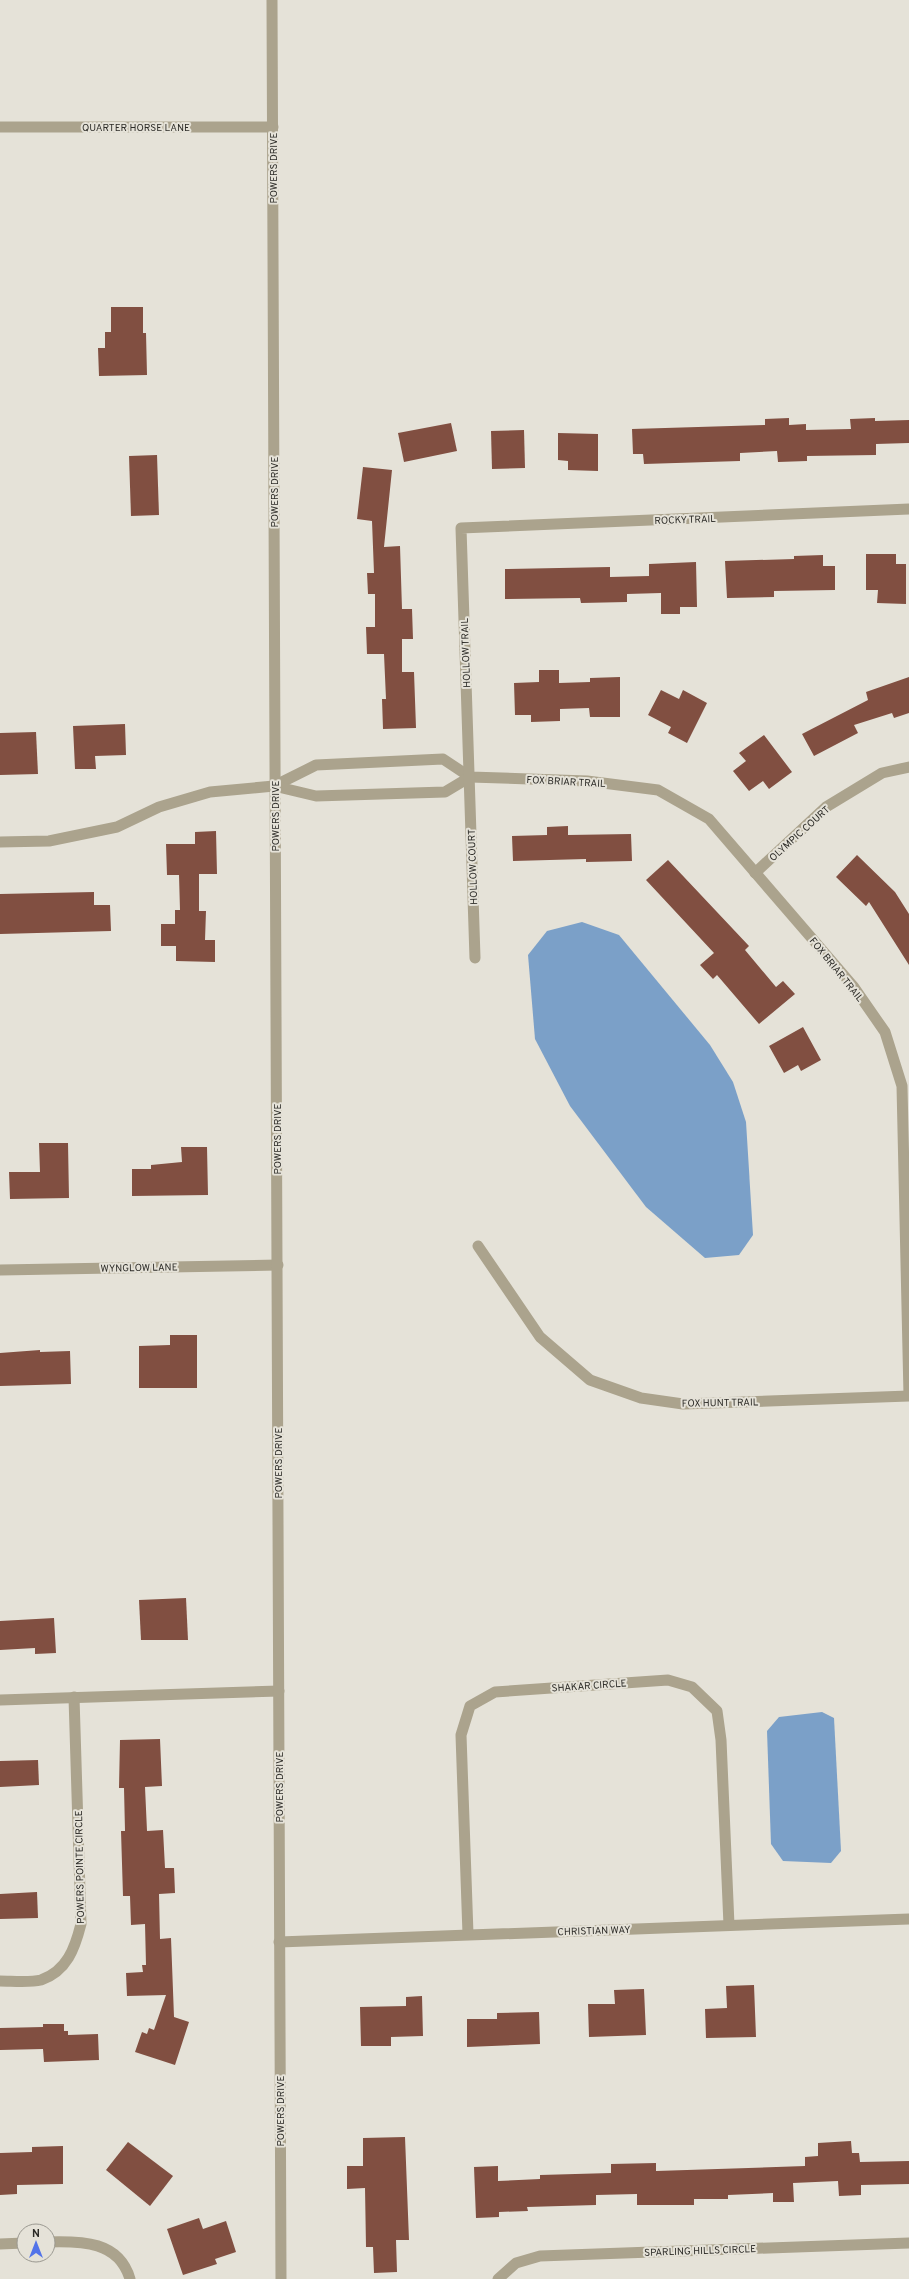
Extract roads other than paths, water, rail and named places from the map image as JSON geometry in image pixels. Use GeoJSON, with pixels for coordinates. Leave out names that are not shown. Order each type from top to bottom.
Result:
{"type":"FeatureCollection","features":[{"type":"Feature","properties":{"kind":"street","name":"POWERS DRIVE"},"geometry":{"type":"LineString","coordinates":[[272,0],[281,2279]]}},
{"type":"Feature","properties":{"kind":"street","name":"QUARTER HORSE LANE"},"geometry":{"type":"LineString","coordinates":[[0,127],[273,127]]}},
{"type":"Feature","properties":{"kind":"street","name":"ROCKY TRAIL"},"geometry":{"type":"LineString","coordinates":[[460,528],[909,509]]}},
{"type":"Feature","properties":{"kind":"street","name":"HOLLOW TRAIL"},"geometry":{"type":"LineString","coordinates":[[460,528],[470,777]]}},
{"type":"Feature","properties":{"kind":"street"},"geometry":{"type":"LineString","coordinates":[[0,842],[49,841],[117,826],[158,807],[210,792],[274,786],[316,796],[445,792],[470,777],[443,759],[316,765],[274,786]]}},
{"type":"Feature","properties":{"kind":"street","name":"OLYMPIC COURT"},"geometry":{"type":"LineString","coordinates":[[756,872],[826,807],[882,773],[909,767]]}},
{"type":"Feature","properties":{"kind":"street","name":"FOX BRIAR TRAIL"},"geometry":{"type":"LineString","coordinates":[[470,777],[587,780],[658,790],[709,819],[853,986],[885,1032],[902,1086],[909,1396]]}},
{"type":"Feature","properties":{"kind":"street","name":"HOLLOW COURT"},"geometry":{"type":"LineString","coordinates":[[470,777],[475,958]]}},
{"type":"Feature","properties":{"kind":"street","name":"FOX HUNT TRAIL"},"geometry":{"type":"LineString","coordinates":[[478,1246],[540,1337],[590,1380],[641,1398],[683,1404],[909,1396]]}},
{"type":"Feature","properties":{"kind":"street","name":"WYNGLOW LANE"},"geometry":{"type":"LineString","coordinates":[[0,1270],[278,1265]]}},
{"type":"Feature","properties":{"kind":"street","name":"SHAKAR CIRCLE"},"geometry":{"type":"LineString","coordinates":[[468,1934],[460,1736],[470,1706],[495,1692],[668,1680],[692,1687],[717,1711],[721,1740],[729,1925]]}},
{"type":"Feature","properties":{"kind":"street"},"geometry":{"type":"LineString","coordinates":[[0,1700],[279,1691]]}},
{"type":"Feature","properties":{"kind":"street","name":"POWERS POINTE CIRCLE"},"geometry":{"type":"LineString","coordinates":[[0,1981],[40,1980],[62,1968],[74,1948],[81,1924],[74,1697]]}},
{"type":"Feature","properties":{"kind":"street","name":"CHRISTIAN WAY"},"geometry":{"type":"LineString","coordinates":[[279,1942],[909,1919]]}},
{"type":"Feature","properties":{"kind":"street"},"geometry":{"type":"LineString","coordinates":[[56,2242],[75,2241],[107,2248],[126,2265],[130,2279]]}},
{"type":"Feature","properties":{"kind":"street"},"geometry":{"type":"LineString","coordinates":[[0,2244],[16,2243]]}},
{"type":"Feature","properties":{"kind":"street","name":"SPARLING HILLS CIRCLE"},"geometry":{"type":"LineString","coordinates":[[498,2279],[516,2263],[540,2256],[909,2243]]}},
{"type":"Feature","properties":{"kind":"water"},"geometry":{"type":"Polygon","coordinates":[[[582,922],[619,935],[710,1045],[733,1082],[746,1122],[753,1235],[739,1255],[705,1258],[646,1207],[570,1106],[535,1039],[528,955],[547,931],[582,922]]]}},
{"type":"Feature","properties":{"kind":"water"},"geometry":{"type":"Polygon","coordinates":[[[822,1712],[834,1718],[841,1851],[831,1863],[783,1861],[771,1844],[767,1731],[779,1717],[822,1712]]]}}]}
